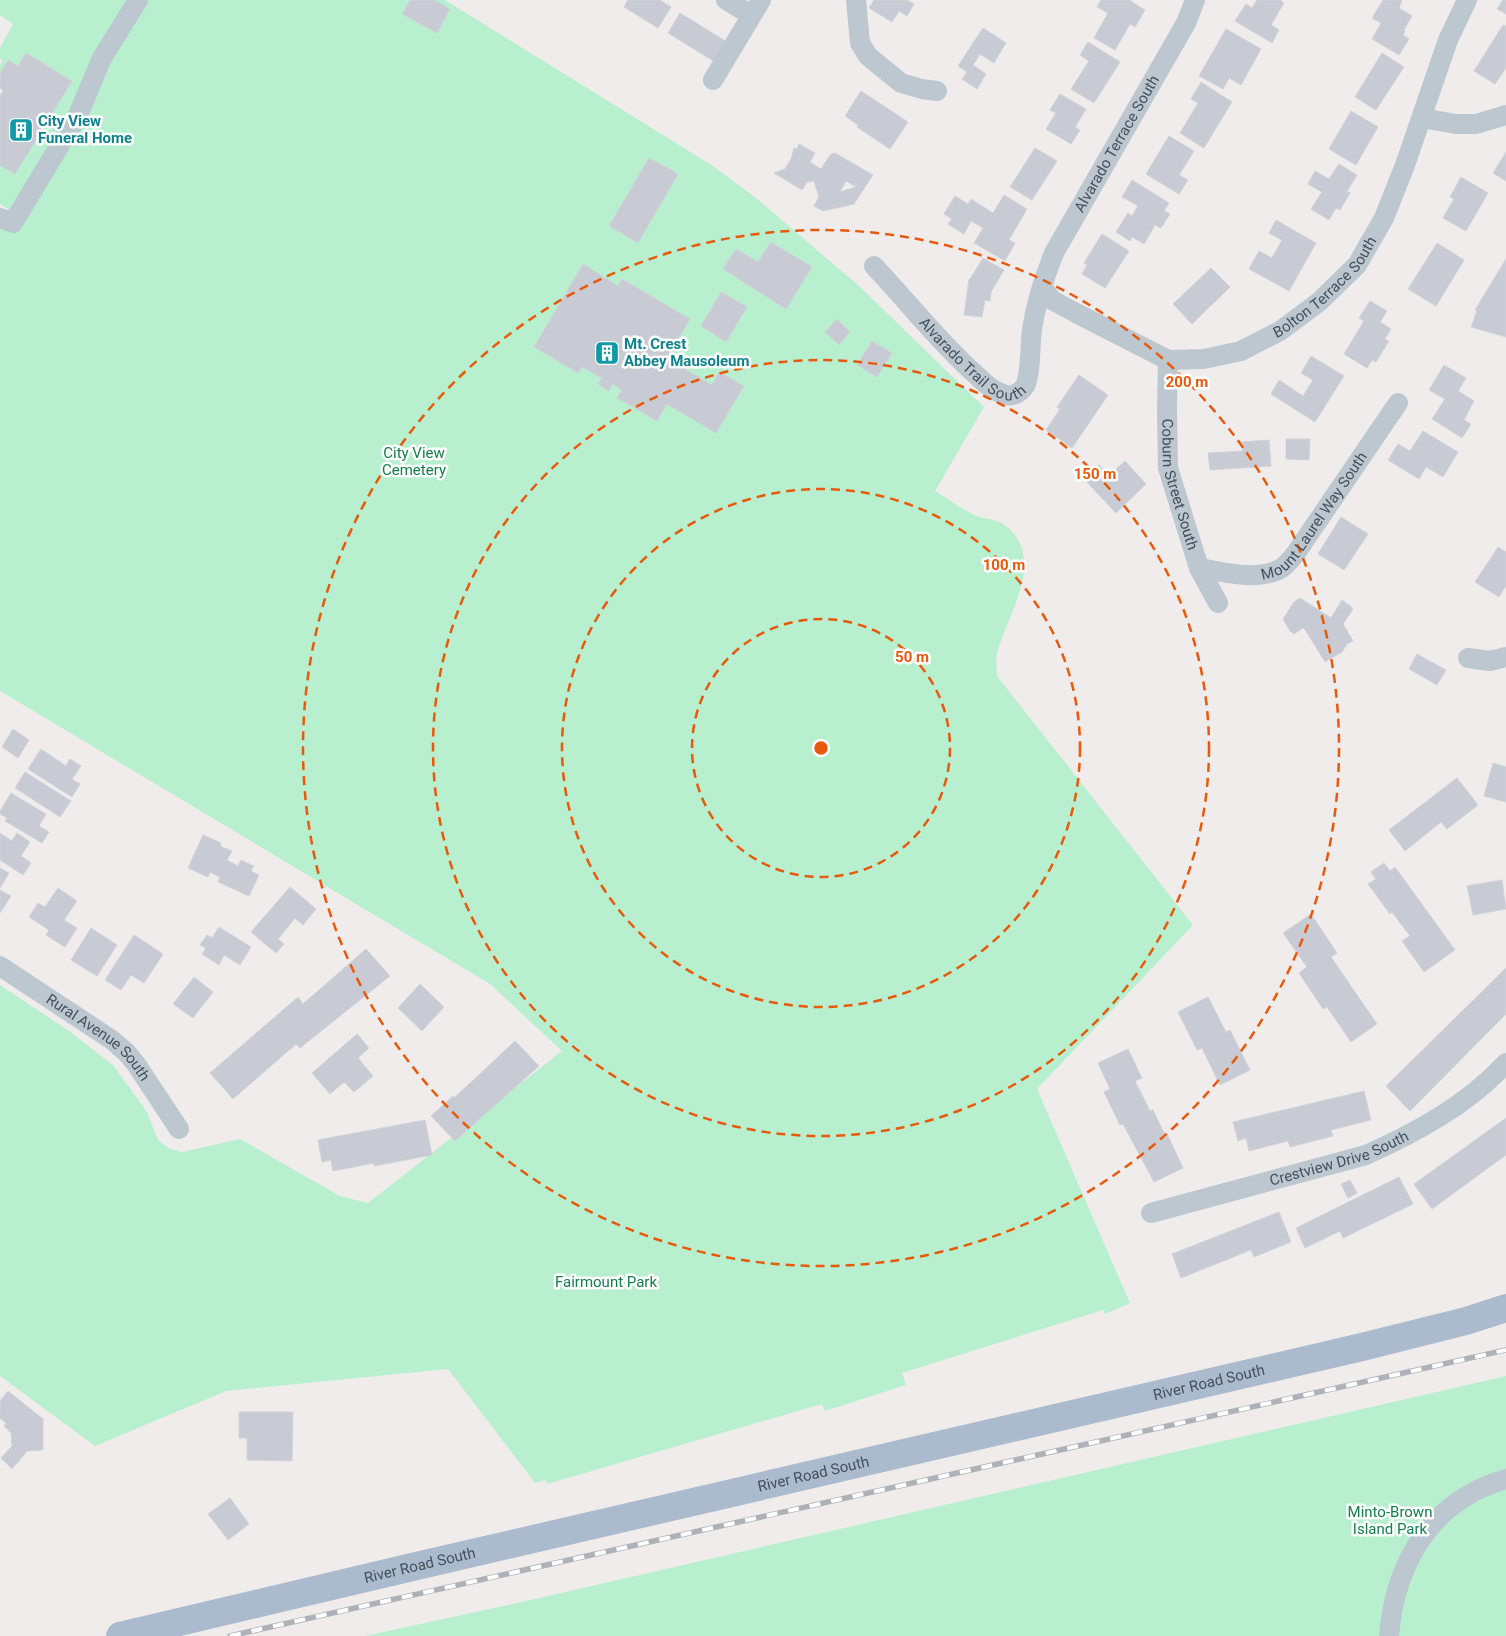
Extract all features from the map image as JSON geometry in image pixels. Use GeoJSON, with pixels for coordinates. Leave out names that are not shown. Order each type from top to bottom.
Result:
{"type":"FeatureCollection","features":[{"type":"Feature","properties":{"kind":"main road","name":"River Road South"},"geometry":{"type":"LineString","coordinates":[[120,1636],[1362,1347],[1506,1308]]}},
{"type":"Feature","properties":{"kind":"street"},"geometry":{"type":"LineString","coordinates":[[6,221],[78,114],[102,58],[138,0]]}},
{"type":"Feature","properties":{"kind":"street"},"geometry":{"type":"LineString","coordinates":[[713,80],[756,8],[726,0]]}},
{"type":"Feature","properties":{"kind":"street"},"geometry":{"type":"LineString","coordinates":[[856,0],[860,43],[868,56],[901,83],[937,91]]}},
{"type":"Feature","properties":{"kind":"street","name":"Alvarado Terrace South"},"geometry":{"type":"LineString","coordinates":[[1042,288],[1054,253],[1186,23],[1195,0]]}},
{"type":"Feature","properties":{"kind":"street","name":"Bolton Terrace South"},"geometry":{"type":"LineString","coordinates":[[1042,288],[1052,300],[1076,314],[1168,360],[1204,359],[1241,351],[1280,330],[1319,302],[1357,265],[1384,218],[1422,118],[1448,40],[1467,0]]}},
{"type":"Feature","properties":{"kind":"street"},"geometry":{"type":"LineString","coordinates":[[1422,118],[1456,124],[1476,124],[1506,115]]}},
{"type":"Feature","properties":{"kind":"street","name":"Alvarado Trail South"},"geometry":{"type":"LineString","coordinates":[[874,266],[963,363],[990,387],[1008,396],[1016,394],[1022,389],[1027,379],[1032,329],[1042,288]]}},
{"type":"Feature","properties":{"kind":"street","name":"Coburn Street South"},"geometry":{"type":"LineString","coordinates":[[1168,360],[1168,468],[1199,568],[1218,603]]}},
{"type":"Feature","properties":{"kind":"street","name":"Mount Laurel Way South"},"geometry":{"type":"LineString","coordinates":[[1199,568],[1243,575],[1264,574],[1283,567],[1296,553],[1398,403]]}},
{"type":"Feature","properties":{"kind":"street"},"geometry":{"type":"LineString","coordinates":[[1468,658],[1490,661],[1506,657]]}},
{"type":"Feature","properties":{"kind":"street","name":"Rural Avenue South"},"geometry":{"type":"LineString","coordinates":[[0,966],[112,1040],[127,1053],[179,1129]]}},
{"type":"Feature","properties":{"kind":"street","name":"Crestview Drive South"},"geometry":{"type":"LineString","coordinates":[[1151,1213],[1366,1155],[1441,1118],[1506,1063]]}},
{"type":"Feature","properties":{"kind":"street"},"geometry":{"type":"LineString","coordinates":[[1390,1636],[1392,1610],[1401,1578],[1417,1543],[1438,1518],[1460,1498],[1482,1487],[1506,1479]]}},
{"type":"Feature","properties":{"kind":"green space","name":"City View Cemetery"},"geometry":{"type":"Polygon","coordinates":[[[0,0],[445,0],[713,166],[756,198],[858,285],[984,407],[935,491],[972,514],[1002,523],[1018,539],[1023,554],[1024,570],[1016,603],[997,653],[997,676],[1193,925],[1037,1089],[1130,1303],[1105,1314],[1103,1310],[902,1373],[906,1385],[825,1411],[822,1404],[547,1484],[545,1480],[535,1483],[448,1369],[226,1391],[95,1446],[0,1376],[0,985],[69,1031],[113,1065],[147,1112],[158,1140],[168,1148],[182,1152],[240,1139],[340,1196],[368,1203],[562,1051],[490,984],[0,691],[0,222],[8,209],[0,204],[0,95],[3,90],[0,88],[0,66],[2,60],[0,59],[0,48],[13,24],[0,15],[0,0]]]}},
{"type":"Feature","properties":{"kind":"green space","name":"Minto-Brown Island Park"},"geometry":{"type":"Polygon","coordinates":[[[1506,1376],[1506,1636],[365,1636],[535,1599],[1506,1376]]]}},
{"type":"Feature","properties":{"kind":"building"},"geometry":{"type":"Polygon","coordinates":[[[410,0],[434,0],[450,9],[437,33],[402,14],[410,0]]]}},
{"type":"Feature","properties":{"kind":"building"},"geometry":{"type":"Polygon","coordinates":[[[628,0],[660,0],[671,7],[658,28],[624,7],[628,0]]]}},
{"type":"Feature","properties":{"kind":"building"},"geometry":{"type":"Polygon","coordinates":[[[874,0],[907,0],[914,4],[907,16],[899,11],[892,22],[869,8],[874,0]]]}},
{"type":"Feature","properties":{"kind":"building"},"geometry":{"type":"Polygon","coordinates":[[[1101,0],[1129,0],[1145,10],[1135,27],[1130,24],[1115,50],[1094,38],[1108,13],[1097,7],[1101,0]]]}},
{"type":"Feature","properties":{"kind":"building"},"geometry":{"type":"Polygon","coordinates":[[[1257,0],[1280,0],[1284,3],[1271,25],[1279,30],[1272,43],[1235,21],[1246,4],[1252,8],[1257,0]]]}},
{"type":"Feature","properties":{"kind":"building"},"geometry":{"type":"Polygon","coordinates":[[[1383,0],[1402,0],[1399,8],[1412,16],[1403,35],[1409,39],[1399,55],[1372,39],[1381,23],[1372,18],[1383,0]]]}},
{"type":"Feature","properties":{"kind":"building"},"geometry":{"type":"Polygon","coordinates":[[[1503,0],[1506,0],[1506,14],[1497,9],[1503,0]]]}},
{"type":"Feature","properties":{"kind":"building"},"geometry":{"type":"Polygon","coordinates":[[[680,13],[727,42],[715,62],[668,33],[680,13]]]}},
{"type":"Feature","properties":{"kind":"building"},"geometry":{"type":"Polygon","coordinates":[[[1503,25],[1506,26],[1506,68],[1495,84],[1474,71],[1503,25]]]}},
{"type":"Feature","properties":{"kind":"building"},"geometry":{"type":"Polygon","coordinates":[[[983,28],[1006,43],[994,63],[980,54],[973,65],[986,74],[977,89],[962,79],[967,72],[958,66],[983,28]]]}},
{"type":"Feature","properties":{"kind":"building"},"geometry":{"type":"Polygon","coordinates":[[[1226,29],[1261,49],[1241,85],[1229,78],[1223,89],[1199,76],[1226,29]]]}},
{"type":"Feature","properties":{"kind":"building"},"geometry":{"type":"Polygon","coordinates":[[[1088,42],[1120,62],[1094,103],[1071,89],[1089,61],[1080,55],[1088,42]]]}},
{"type":"Feature","properties":{"kind":"building","name":"City View Funeral Home"},"geometry":{"type":"Polygon","coordinates":[[[26,53],[72,81],[15,174],[0,165],[0,96],[3,90],[0,88],[0,73],[8,60],[18,66],[26,53]]]}},
{"type":"Feature","properties":{"kind":"building"},"geometry":{"type":"Polygon","coordinates":[[[1382,53],[1404,67],[1376,110],[1355,97],[1382,53]]]}},
{"type":"Feature","properties":{"kind":"building"},"geometry":{"type":"Polygon","coordinates":[[[1201,82],[1232,102],[1204,148],[1180,133],[1198,103],[1191,99],[1201,82]]]}},
{"type":"Feature","properties":{"kind":"building"},"geometry":{"type":"Polygon","coordinates":[[[861,91],[908,122],[890,149],[857,127],[858,125],[845,116],[861,91]]]}},
{"type":"Feature","properties":{"kind":"building"},"geometry":{"type":"Polygon","coordinates":[[[1060,94],[1086,109],[1075,127],[1080,130],[1071,144],[1046,129],[1056,113],[1050,110],[1060,94]]]}},
{"type":"Feature","properties":{"kind":"building"},"geometry":{"type":"Polygon","coordinates":[[[1351,111],[1378,127],[1356,165],[1329,149],[1351,111]]]}},
{"type":"Feature","properties":{"kind":"building"},"geometry":{"type":"Polygon","coordinates":[[[1169,136],[1194,151],[1179,175],[1188,180],[1179,194],[1146,174],[1169,136]]]}},
{"type":"Feature","properties":{"kind":"building"},"geometry":{"type":"Polygon","coordinates":[[[799,144],[815,153],[810,162],[821,169],[830,155],[835,153],[873,175],[854,204],[823,211],[814,206],[819,197],[814,181],[807,182],[802,190],[774,173],[785,169],[791,159],[794,148],[797,149],[799,144]],[[846,181],[840,192],[856,187],[846,181]]]}},
{"type":"Feature","properties":{"kind":"building"},"geometry":{"type":"Polygon","coordinates":[[[1035,148],[1057,161],[1032,200],[1010,187],[1035,148]]]}},
{"type":"Feature","properties":{"kind":"building"},"geometry":{"type":"Polygon","coordinates":[[[1506,152],[1506,181],[1493,173],[1506,152]]]}},
{"type":"Feature","properties":{"kind":"building"},"geometry":{"type":"Polygon","coordinates":[[[649,158],[678,174],[638,243],[609,226],[649,158]]]}},
{"type":"Feature","properties":{"kind":"building"},"geometry":{"type":"Polygon","coordinates":[[[1339,164],[1357,175],[1347,191],[1350,193],[1340,210],[1336,208],[1329,220],[1311,209],[1322,192],[1308,184],[1315,171],[1329,179],[1339,164]]]}},
{"type":"Feature","properties":{"kind":"building"},"geometry":{"type":"Polygon","coordinates":[[[1461,177],[1488,193],[1466,231],[1443,218],[1454,199],[1450,197],[1461,177]]]}},
{"type":"Feature","properties":{"kind":"building"},"geometry":{"type":"Polygon","coordinates":[[[1132,180],[1169,203],[1164,211],[1170,214],[1161,228],[1155,225],[1144,244],[1132,237],[1130,241],[1116,232],[1128,213],[1132,216],[1138,206],[1122,197],[1132,180]]]}},
{"type":"Feature","properties":{"kind":"building"},"geometry":{"type":"Polygon","coordinates":[[[1004,195],[1027,209],[1009,240],[1015,243],[1005,261],[974,243],[983,228],[971,221],[964,234],[948,224],[952,219],[944,214],[955,196],[968,204],[971,199],[993,213],[1004,195]]]}},
{"type":"Feature","properties":{"kind":"building"},"geometry":{"type":"Polygon","coordinates":[[[1276,220],[1316,243],[1289,291],[1249,269],[1259,251],[1272,258],[1282,240],[1269,233],[1276,220]]]}},
{"type":"Feature","properties":{"kind":"building"},"geometry":{"type":"Polygon","coordinates":[[[1102,234],[1129,251],[1105,288],[1082,274],[1087,265],[1084,263],[1102,234]]]}},
{"type":"Feature","properties":{"kind":"building"},"geometry":{"type":"Polygon","coordinates":[[[771,242],[812,267],[786,309],[723,269],[736,249],[758,262],[771,242]]]}},
{"type":"Feature","properties":{"kind":"building"},"geometry":{"type":"Polygon","coordinates":[[[1437,243],[1464,260],[1436,306],[1408,289],[1437,243]]]}},
{"type":"Feature","properties":{"kind":"building"},"geometry":{"type":"Polygon","coordinates":[[[983,258],[1004,270],[991,292],[990,301],[985,300],[982,317],[964,315],[969,279],[983,258]]]}},
{"type":"Feature","properties":{"kind":"building"},"geometry":{"type":"Polygon","coordinates":[[[1506,259],[1506,337],[1471,327],[1477,311],[1475,310],[1506,259]]]}},
{"type":"Feature","properties":{"kind":"building","name":"Mt. Crest Abbey Mausoleum"},"geometry":{"type":"Polygon","coordinates":[[[583,264],[618,286],[622,279],[690,319],[667,358],[712,385],[719,372],[744,386],[716,433],[667,404],[657,421],[617,398],[622,390],[612,384],[609,391],[598,384],[602,378],[582,367],[578,373],[534,347],[583,264]]]}},
{"type":"Feature","properties":{"kind":"building"},"geometry":{"type":"Polygon","coordinates":[[[1211,268],[1230,287],[1192,324],[1173,304],[1211,268]]]}},
{"type":"Feature","properties":{"kind":"building"},"geometry":{"type":"Polygon","coordinates":[[[721,292],[747,307],[726,342],[701,326],[721,292]]]}},
{"type":"Feature","properties":{"kind":"building"},"geometry":{"type":"Polygon","coordinates":[[[1370,301],[1387,311],[1380,322],[1391,329],[1385,339],[1389,341],[1376,362],[1372,360],[1367,368],[1344,354],[1364,321],[1359,318],[1370,301]]]}},
{"type":"Feature","properties":{"kind":"building"},"geometry":{"type":"Polygon","coordinates":[[[837,319],[850,332],[839,345],[825,332],[837,319]]]}},
{"type":"Feature","properties":{"kind":"building"},"geometry":{"type":"Polygon","coordinates":[[[872,341],[892,353],[877,377],[857,365],[872,341]]]}},
{"type":"Feature","properties":{"kind":"building"},"geometry":{"type":"Polygon","coordinates":[[[1311,356],[1344,376],[1315,422],[1271,394],[1279,380],[1303,396],[1313,380],[1301,373],[1311,356]]]}},
{"type":"Feature","properties":{"kind":"building"},"geometry":{"type":"Polygon","coordinates":[[[1444,365],[1466,378],[1458,391],[1474,401],[1464,420],[1471,424],[1462,438],[1432,419],[1445,399],[1429,390],[1444,365]]]}},
{"type":"Feature","properties":{"kind":"building"},"geometry":{"type":"Polygon","coordinates":[[[1079,375],[1108,395],[1072,448],[1046,430],[1060,409],[1057,407],[1079,375]]]}},
{"type":"Feature","properties":{"kind":"building"},"geometry":{"type":"Polygon","coordinates":[[[1423,431],[1458,452],[1443,477],[1426,467],[1419,479],[1388,460],[1398,444],[1410,451],[1423,431]]]}},
{"type":"Feature","properties":{"kind":"building"},"geometry":{"type":"Polygon","coordinates":[[[1286,439],[1310,439],[1309,460],[1286,459],[1286,439]]]}},
{"type":"Feature","properties":{"kind":"building"},"geometry":{"type":"Polygon","coordinates":[[[1269,440],[1271,466],[1210,470],[1208,453],[1243,451],[1242,442],[1269,440]]]}},
{"type":"Feature","properties":{"kind":"building"},"geometry":{"type":"Polygon","coordinates":[[[1125,461],[1146,484],[1116,513],[1084,479],[1099,465],[1113,480],[1119,474],[1115,470],[1125,461]]]}},
{"type":"Feature","properties":{"kind":"building"},"geometry":{"type":"Polygon","coordinates":[[[1341,517],[1368,534],[1344,570],[1318,554],[1341,517]]]}},
{"type":"Feature","properties":{"kind":"building"},"geometry":{"type":"Polygon","coordinates":[[[1498,547],[1506,552],[1506,586],[1499,597],[1475,582],[1498,547]]]}},
{"type":"Feature","properties":{"kind":"building"},"geometry":{"type":"Polygon","coordinates":[[[1300,598],[1331,618],[1342,600],[1353,609],[1343,624],[1353,641],[1347,644],[1342,652],[1325,662],[1306,631],[1303,628],[1294,634],[1283,619],[1294,602],[1300,598]]]}},
{"type":"Feature","properties":{"kind":"building"},"geometry":{"type":"Polygon","coordinates":[[[1417,654],[1446,670],[1437,685],[1409,669],[1417,654]]]}},
{"type":"Feature","properties":{"kind":"building"},"geometry":{"type":"Polygon","coordinates":[[[13,729],[29,740],[18,758],[2,747],[13,729]]]}},
{"type":"Feature","properties":{"kind":"building"},"geometry":{"type":"Polygon","coordinates":[[[41,749],[66,766],[70,759],[81,766],[72,779],[80,784],[72,797],[28,769],[41,749]]]}},
{"type":"Feature","properties":{"kind":"building"},"geometry":{"type":"Polygon","coordinates":[[[1493,763],[1506,767],[1506,802],[1484,796],[1493,763]]]}},
{"type":"Feature","properties":{"kind":"building"},"geometry":{"type":"Polygon","coordinates":[[[25,772],[71,801],[60,817],[15,788],[25,772]]]}},
{"type":"Feature","properties":{"kind":"building"},"geometry":{"type":"Polygon","coordinates":[[[1457,778],[1478,805],[1447,829],[1441,822],[1405,851],[1389,830],[1457,778]]]}},
{"type":"Feature","properties":{"kind":"building"},"geometry":{"type":"Polygon","coordinates":[[[11,793],[46,814],[39,826],[49,832],[42,843],[5,821],[7,818],[0,814],[11,793]]]}},
{"type":"Feature","properties":{"kind":"building"},"geometry":{"type":"Polygon","coordinates":[[[0,833],[12,841],[17,833],[30,842],[21,856],[31,863],[23,875],[0,860],[0,833]]]}},
{"type":"Feature","properties":{"kind":"building"},"geometry":{"type":"Polygon","coordinates":[[[203,835],[221,843],[220,846],[232,851],[227,860],[238,866],[241,860],[254,866],[251,871],[259,875],[249,896],[218,882],[220,877],[210,872],[208,877],[188,868],[203,835]]]}},
{"type":"Feature","properties":{"kind":"building"},"geometry":{"type":"Polygon","coordinates":[[[1384,863],[1390,871],[1395,867],[1455,950],[1424,972],[1402,941],[1410,936],[1392,912],[1390,914],[1368,884],[1376,879],[1371,872],[1384,863]]]}},
{"type":"Feature","properties":{"kind":"building"},"geometry":{"type":"Polygon","coordinates":[[[0,868],[9,873],[0,888],[0,868]]]}},
{"type":"Feature","properties":{"kind":"building"},"geometry":{"type":"Polygon","coordinates":[[[1502,880],[1506,909],[1473,915],[1467,886],[1502,880]]]}},
{"type":"Feature","properties":{"kind":"building"},"geometry":{"type":"Polygon","coordinates":[[[290,887],[316,909],[303,925],[295,918],[278,939],[284,944],[276,953],[251,932],[290,887]]]}},
{"type":"Feature","properties":{"kind":"building"},"geometry":{"type":"Polygon","coordinates":[[[58,888],[77,901],[64,920],[77,928],[65,947],[46,935],[49,930],[29,917],[38,903],[45,907],[58,888]]]}},
{"type":"Feature","properties":{"kind":"building"},"geometry":{"type":"Polygon","coordinates":[[[0,890],[11,896],[0,913],[0,890]]]}},
{"type":"Feature","properties":{"kind":"building"},"geometry":{"type":"Polygon","coordinates":[[[1311,914],[1337,953],[1331,957],[1377,1024],[1351,1042],[1327,1007],[1323,1009],[1299,973],[1307,967],[1283,933],[1311,914]]]}},
{"type":"Feature","properties":{"kind":"building"},"geometry":{"type":"Polygon","coordinates":[[[219,927],[251,947],[240,965],[224,955],[219,965],[202,954],[206,948],[200,945],[207,935],[212,938],[219,927]]]}},
{"type":"Feature","properties":{"kind":"building"},"geometry":{"type":"Polygon","coordinates":[[[91,928],[117,945],[97,976],[71,960],[91,928]]]}},
{"type":"Feature","properties":{"kind":"building"},"geometry":{"type":"Polygon","coordinates":[[[134,935],[163,954],[144,983],[131,975],[121,990],[105,980],[134,935]]]}},
{"type":"Feature","properties":{"kind":"building"},"geometry":{"type":"Polygon","coordinates":[[[366,949],[390,976],[300,1048],[296,1044],[233,1099],[210,1073],[298,997],[303,1004],[366,949]]]}},
{"type":"Feature","properties":{"kind":"building"},"geometry":{"type":"Polygon","coordinates":[[[1506,968],[1506,1014],[1410,1111],[1386,1086],[1506,968]]]}},
{"type":"Feature","properties":{"kind":"building"},"geometry":{"type":"Polygon","coordinates":[[[194,977],[213,992],[193,1018],[173,1004],[194,977]]]}},
{"type":"Feature","properties":{"kind":"building"},"geometry":{"type":"Polygon","coordinates":[[[420,984],[444,1007],[422,1031],[398,1008],[420,984]]]}},
{"type":"Feature","properties":{"kind":"building"},"geometry":{"type":"Polygon","coordinates":[[[1208,997],[1226,1032],[1230,1030],[1250,1070],[1220,1085],[1202,1048],[1197,1050],[1178,1012],[1208,997]]]}},
{"type":"Feature","properties":{"kind":"building"},"geometry":{"type":"Polygon","coordinates":[[[357,1034],[369,1048],[358,1058],[373,1076],[354,1092],[344,1082],[330,1094],[312,1073],[357,1034]]]}},
{"type":"Feature","properties":{"kind":"building"},"geometry":{"type":"Polygon","coordinates":[[[515,1041],[539,1066],[455,1141],[431,1116],[453,1096],[454,1098],[515,1041]]]}},
{"type":"Feature","properties":{"kind":"building"},"geometry":{"type":"Polygon","coordinates":[[[1128,1049],[1142,1078],[1135,1081],[1150,1111],[1153,1110],[1166,1137],[1168,1136],[1183,1168],[1154,1182],[1123,1124],[1120,1125],[1104,1092],[1110,1089],[1098,1063],[1128,1049]]]}},
{"type":"Feature","properties":{"kind":"building"},"geometry":{"type":"Polygon","coordinates":[[[1364,1091],[1371,1120],[1331,1130],[1333,1136],[1290,1147],[1288,1141],[1249,1151],[1246,1138],[1238,1141],[1233,1122],[1364,1091]]]}},
{"type":"Feature","properties":{"kind":"building"},"geometry":{"type":"Polygon","coordinates":[[[1506,1118],[1506,1155],[1432,1209],[1414,1184],[1506,1118]]]}},
{"type":"Feature","properties":{"kind":"building"},"geometry":{"type":"Polygon","coordinates":[[[425,1120],[432,1155],[374,1166],[374,1163],[333,1171],[331,1160],[322,1162],[318,1140],[425,1120]]]}},
{"type":"Feature","properties":{"kind":"building"},"geometry":{"type":"Polygon","coordinates":[[[1399,1177],[1413,1204],[1343,1238],[1340,1231],[1305,1248],[1296,1228],[1399,1177]]]}},
{"type":"Feature","properties":{"kind":"building"},"geometry":{"type":"Polygon","coordinates":[[[1350,1180],[1357,1193],[1348,1198],[1341,1184],[1350,1180]]]}},
{"type":"Feature","properties":{"kind":"building"},"geometry":{"type":"Polygon","coordinates":[[[1279,1212],[1291,1242],[1254,1257],[1251,1250],[1181,1278],[1172,1254],[1279,1212]]]}},
{"type":"Feature","properties":{"kind":"building"},"geometry":{"type":"Polygon","coordinates":[[[8,1391],[43,1419],[43,1450],[27,1451],[12,1469],[1,1458],[12,1446],[11,1433],[4,1426],[6,1423],[0,1418],[0,1401],[8,1391]]]}},
{"type":"Feature","properties":{"kind":"building"},"geometry":{"type":"Polygon","coordinates":[[[239,1412],[293,1412],[292,1461],[247,1460],[247,1438],[239,1438],[239,1412]]]}},
{"type":"Feature","properties":{"kind":"building"},"geometry":{"type":"Polygon","coordinates":[[[230,1498],[249,1524],[228,1540],[208,1514],[230,1498]]]}},
{"type":"Feature","properties":{"kind":"railway"},"geometry":{"type":"LineString","coordinates":[[230,1636],[1506,1350]]}},
{"type":"Feature","properties":{"kind":"place","name":"City View Funeral Home"},"geometry":{"type":"Point","coordinates":[21,130]}},
{"type":"Feature","properties":{"kind":"place","name":"Mt. Crest Abbey Mausoleum"},"geometry":{"type":"Point","coordinates":[607,353]}},
{"type":"Feature","properties":{"kind":"park label","name":"Fairmount Park"},"geometry":{"type":"Point","coordinates":[606,1282]}}]}
